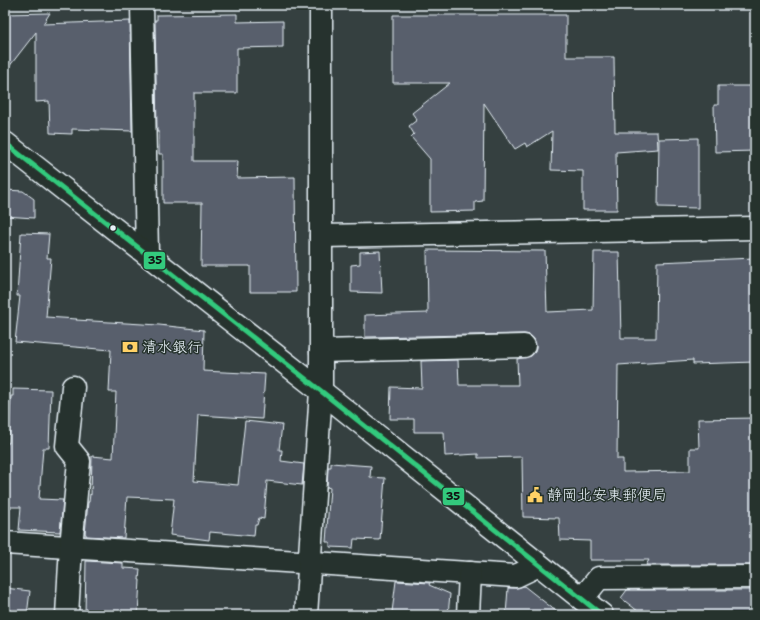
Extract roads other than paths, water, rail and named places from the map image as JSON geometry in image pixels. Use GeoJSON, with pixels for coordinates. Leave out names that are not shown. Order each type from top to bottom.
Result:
{"type":"FeatureCollection","features":[{"type":"Feature","properties":{"kind":"street"},"geometry":{"type":"LineString","coordinates":[[142,5],[147,254]]}},
{"type":"Feature","properties":{"kind":"street"},"geometry":{"type":"LineString","coordinates":[[306,615],[321,391],[321,5]]}},
{"type":"Feature","properties":{"kind":"street"},"geometry":{"type":"LineString","coordinates":[[5,143],[321,391],[602,615]]}},
{"type":"Feature","properties":{"kind":"street"},"geometry":{"type":"LineString","coordinates":[[321,236],[755,228]]}},
{"type":"Feature","properties":{"kind":"street"},"geometry":{"type":"LineString","coordinates":[[321,351],[524,346]]}},
{"type":"Feature","properties":{"kind":"street"},"geometry":{"type":"LineString","coordinates":[[67,615],[70,548],[79,461],[67,446],[73,387]]}},
{"type":"Feature","properties":{"kind":"street"},"geometry":{"type":"LineString","coordinates":[[5,543],[516,576],[538,564]]}},
{"type":"Feature","properties":{"kind":"street"},"geometry":{"type":"LineString","coordinates":[[468,615],[470,573]]}},
{"type":"Feature","properties":{"kind":"street"},"geometry":{"type":"LineString","coordinates":[[582,600],[599,578],[755,577]]}},
{"type":"Feature","properties":{"kind":"place","name":"清水銀行"},"geometry":{"type":"Point","coordinates":[130,347]}},
{"type":"Feature","properties":{"kind":"place","name":"静岡北安東郵便局"},"geometry":{"type":"Point","coordinates":[535,495]}}]}
